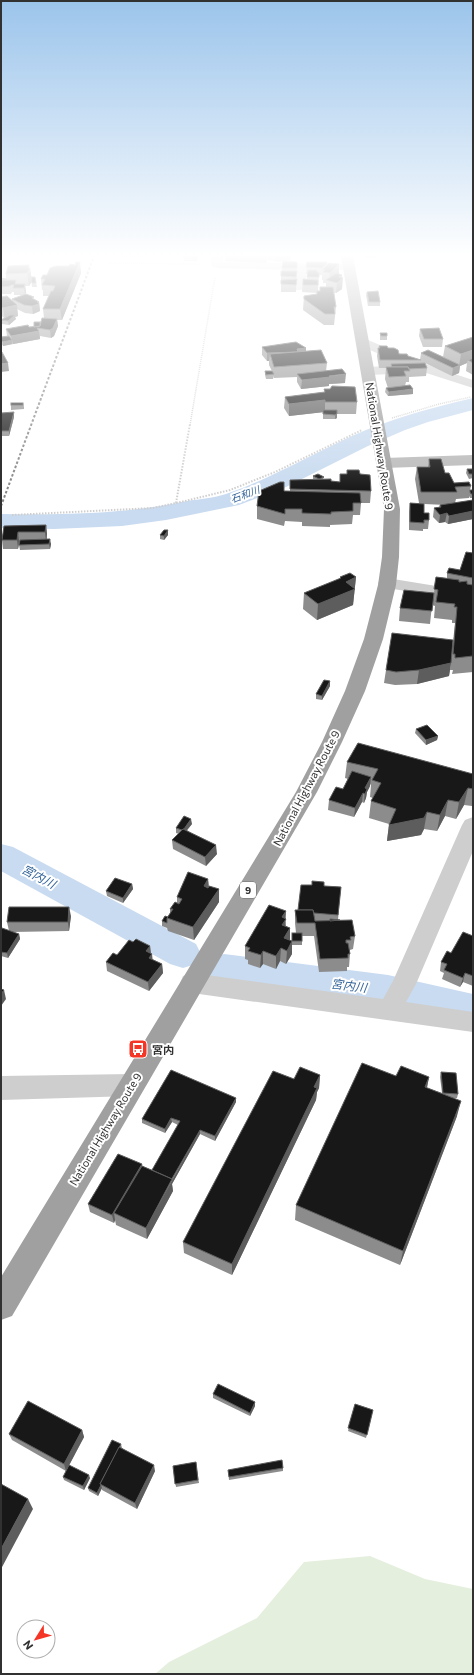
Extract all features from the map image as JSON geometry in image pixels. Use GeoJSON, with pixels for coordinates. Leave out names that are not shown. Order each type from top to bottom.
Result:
{"type":"FeatureCollection","features":[{"type":"Feature","properties":{"kind":"highway","name":"National Highway Route 9"},"geometry":{"type":"LineString","coordinates":[[1,1305],[192,983],[290,823],[354,696],[377,627],[387,583],[391,544],[392,509],[377,430],[362,334]]}},
{"type":"Feature","properties":{"kind":"main road"},"geometry":{"type":"LineString","coordinates":[[384,463],[473,460]]}},
{"type":"Feature","properties":{"kind":"street"},"geometry":{"type":"LineString","coordinates":[[363,342],[452,379],[473,384]]}},
{"type":"Feature","properties":{"kind":"street"},"geometry":{"type":"LineString","coordinates":[[368,371],[424,368]]}},
{"type":"Feature","properties":{"kind":"street"},"geometry":{"type":"LineString","coordinates":[[387,583],[473,597]]}},
{"type":"Feature","properties":{"kind":"street"},"geometry":{"type":"LineString","coordinates":[[390,1010],[404,984],[473,825]]}},
{"type":"Feature","properties":{"kind":"street"},"geometry":{"type":"LineString","coordinates":[[192,983],[473,1022]]}},
{"type":"Feature","properties":{"kind":"street"},"geometry":{"type":"LineString","coordinates":[[1,1088],[132,1085]]}},
{"type":"Feature","properties":{"kind":"path"},"geometry":{"type":"LineString","coordinates":[[176,503],[205,334]]}},
{"type":"Feature","properties":{"kind":"path"},"geometry":{"type":"LineString","coordinates":[[12,515],[153,508],[176,503],[237,487],[439,404],[473,396]]}},
{"type":"Feature","properties":{"kind":"green space"},"geometry":{"type":"Polygon","coordinates":[[[370,1556],[425,1579],[473,1589],[473,1674],[155,1674],[169,1662],[257,1618],[304,1562],[370,1556]]]}},
{"type":"Feature","properties":{"kind":"building"},"geometry":{"type":"Polygon","coordinates":[[[10,334],[21,334],[11,336],[10,334]]]}},
{"type":"Feature","properties":{"kind":"building"},"geometry":{"type":"Polygon","coordinates":[[[380,334],[387,334],[387,336],[381,336],[380,334]]]}},
{"type":"Feature","properties":{"kind":"building"},"geometry":{"type":"Polygon","coordinates":[[[422,334],[441,334],[443,339],[424,339],[422,334]]]}},
{"type":"Feature","properties":{"kind":"building"},"geometry":{"type":"Polygon","coordinates":[[[9,336],[12,340],[3,342],[1,340],[1,337],[9,336]]]}},
{"type":"Feature","properties":{"kind":"building"},"geometry":{"type":"Polygon","coordinates":[[[473,337],[473,350],[461,354],[445,346],[473,337]]]}},
{"type":"Feature","properties":{"kind":"building"},"geometry":{"type":"Polygon","coordinates":[[[296,342],[306,348],[297,349],[298,352],[267,353],[262,347],[296,342]]]}},
{"type":"Feature","properties":{"kind":"building"},"geometry":{"type":"Polygon","coordinates":[[[379,346],[394,348],[398,350],[399,354],[407,354],[408,356],[421,360],[380,360],[379,346]]]}},
{"type":"Feature","properties":{"kind":"building"},"geometry":{"type":"Polygon","coordinates":[[[321,350],[327,363],[274,367],[270,354],[321,350]]]}},
{"type":"Feature","properties":{"kind":"building"},"geometry":{"type":"Polygon","coordinates":[[[428,350],[460,365],[453,368],[421,353],[428,350]]]}},
{"type":"Feature","properties":{"kind":"building"},"geometry":{"type":"Polygon","coordinates":[[[2,352],[8,363],[1,364],[2,352]]]}},
{"type":"Feature","properties":{"kind":"building"},"geometry":{"type":"Polygon","coordinates":[[[473,358],[473,363],[468,360],[473,358]]]}},
{"type":"Feature","properties":{"kind":"building"},"geometry":{"type":"Polygon","coordinates":[[[425,363],[427,368],[409,369],[408,367],[392,367],[391,364],[425,363]]]}},
{"type":"Feature","properties":{"kind":"building"},"geometry":{"type":"Polygon","coordinates":[[[386,367],[408,367],[410,371],[404,371],[406,376],[389,377],[386,367]]]}},
{"type":"Feature","properties":{"kind":"building"},"geometry":{"type":"Polygon","coordinates":[[[342,369],[346,374],[329,376],[330,377],[302,380],[297,374],[342,369]]]}},
{"type":"Feature","properties":{"kind":"building"},"geometry":{"type":"Polygon","coordinates":[[[265,371],[272,371],[274,374],[266,375],[265,371]]]}},
{"type":"Feature","properties":{"kind":"building"},"geometry":{"type":"Polygon","coordinates":[[[410,385],[413,389],[389,392],[386,388],[410,385]]]}},
{"type":"Feature","properties":{"kind":"building"},"geometry":{"type":"Polygon","coordinates":[[[332,386],[355,387],[357,402],[325,402],[325,400],[289,404],[285,397],[325,392],[324,389],[330,389],[332,386]]]}},
{"type":"Feature","properties":{"kind":"building"},"geometry":{"type":"Polygon","coordinates":[[[11,403],[23,403],[23,405],[11,405],[11,403]]]}},
{"type":"Feature","properties":{"kind":"building"},"geometry":{"type":"Polygon","coordinates":[[[323,410],[337,410],[337,414],[323,414],[323,410]]]}},
{"type":"Feature","properties":{"kind":"building"},"geometry":{"type":"Polygon","coordinates":[[[14,412],[9,431],[1,431],[1,413],[14,412]]]}},
{"type":"Feature","properties":{"kind":"building"},"geometry":{"type":"Polygon","coordinates":[[[429,459],[441,459],[445,473],[449,473],[454,483],[469,482],[471,486],[455,487],[457,492],[421,492],[417,467],[430,467],[429,459]]]}},
{"type":"Feature","properties":{"kind":"building"},"geometry":{"type":"Polygon","coordinates":[[[467,469],[473,469],[473,474],[469,474],[467,469]]]}},
{"type":"Feature","properties":{"kind":"building"},"geometry":{"type":"Polygon","coordinates":[[[347,470],[359,470],[360,474],[370,475],[371,491],[290,489],[290,480],[331,479],[331,481],[340,482],[340,474],[347,474],[347,470]]]}},
{"type":"Feature","properties":{"kind":"building"},"geometry":{"type":"Polygon","coordinates":[[[318,474],[324,477],[319,479],[313,476],[318,474]]]}},
{"type":"Feature","properties":{"kind":"building"},"geometry":{"type":"Polygon","coordinates":[[[280,482],[284,482],[284,491],[360,493],[361,503],[353,503],[353,511],[331,512],[331,514],[302,513],[302,509],[285,509],[285,514],[257,506],[259,491],[280,482]]]}},
{"type":"Feature","properties":{"kind":"building"},"geometry":{"type":"Polygon","coordinates":[[[470,490],[473,490],[473,494],[471,494],[470,490]]]}},
{"type":"Feature","properties":{"kind":"building"},"geometry":{"type":"Polygon","coordinates":[[[473,500],[473,511],[449,516],[447,513],[440,515],[434,508],[441,507],[440,505],[473,500]]]}},
{"type":"Feature","properties":{"kind":"building"},"geometry":{"type":"Polygon","coordinates":[[[410,503],[424,504],[424,513],[429,513],[429,520],[424,520],[424,523],[410,522],[410,503]]]}},
{"type":"Feature","properties":{"kind":"building"},"geometry":{"type":"Polygon","coordinates":[[[46,525],[45,532],[18,532],[17,540],[2,540],[4,526],[46,525]]]}},
{"type":"Feature","properties":{"kind":"building"},"geometry":{"type":"Polygon","coordinates":[[[164,530],[168,530],[164,536],[160,535],[164,530]]]}},
{"type":"Feature","properties":{"kind":"building"},"geometry":{"type":"Polygon","coordinates":[[[50,539],[49,544],[19,545],[20,540],[50,539]]]}},
{"type":"Feature","properties":{"kind":"building"},"geometry":{"type":"Polygon","coordinates":[[[466,552],[473,553],[473,578],[447,573],[449,568],[460,570],[466,552]]]}},
{"type":"Feature","properties":{"kind":"building"},"geometry":{"type":"Polygon","coordinates":[[[350,573],[356,577],[346,582],[355,589],[318,604],[304,593],[341,578],[340,577],[350,573]]]}},
{"type":"Feature","properties":{"kind":"building"},"geometry":{"type":"Polygon","coordinates":[[[436,577],[459,580],[459,582],[467,581],[467,584],[473,585],[473,656],[455,658],[455,654],[453,654],[457,607],[454,607],[455,604],[436,602],[438,590],[434,589],[436,577]]]}},
{"type":"Feature","properties":{"kind":"building"},"geometry":{"type":"Polygon","coordinates":[[[404,590],[434,593],[432,611],[400,608],[404,590]]]}},
{"type":"Feature","properties":{"kind":"building"},"geometry":{"type":"Polygon","coordinates":[[[392,633],[453,640],[451,663],[419,670],[396,672],[386,670],[392,633]]]}},
{"type":"Feature","properties":{"kind":"building"},"geometry":{"type":"Polygon","coordinates":[[[324,680],[330,681],[322,696],[316,694],[324,680]]]}},
{"type":"Feature","properties":{"kind":"building"},"geometry":{"type":"Polygon","coordinates":[[[427,725],[438,736],[426,740],[416,729],[427,725]]]}},
{"type":"Feature","properties":{"kind":"building"},"geometry":{"type":"Polygon","coordinates":[[[358,743],[473,774],[473,789],[468,788],[459,802],[448,800],[440,815],[427,812],[424,818],[389,825],[396,809],[371,801],[381,783],[372,780],[378,769],[347,762],[358,743]]]}},
{"type":"Feature","properties":{"kind":"building"},"geometry":{"type":"Polygon","coordinates":[[[352,771],[371,777],[365,788],[367,789],[365,794],[363,793],[355,808],[329,800],[336,787],[343,789],[352,771]]]}},
{"type":"Feature","properties":{"kind":"building"},"geometry":{"type":"Polygon","coordinates":[[[184,816],[191,819],[184,829],[182,830],[176,828],[184,816]]]}},
{"type":"Feature","properties":{"kind":"building"},"geometry":{"type":"Polygon","coordinates":[[[183,829],[216,845],[205,857],[172,840],[183,829]]]}},
{"type":"Feature","properties":{"kind":"building"},"geometry":{"type":"Polygon","coordinates":[[[188,872],[208,879],[204,886],[219,889],[193,927],[167,918],[173,909],[170,909],[175,902],[179,904],[182,899],[177,897],[188,872]]]}},
{"type":"Feature","properties":{"kind":"building"},"geometry":{"type":"Polygon","coordinates":[[[115,878],[132,884],[123,898],[106,891],[115,878]]]}},
{"type":"Feature","properties":{"kind":"building"},"geometry":{"type":"Polygon","coordinates":[[[312,881],[324,882],[324,886],[341,887],[338,915],[314,913],[313,910],[298,910],[301,885],[312,885],[312,881]]]}},
{"type":"Feature","properties":{"kind":"building"},"geometry":{"type":"Polygon","coordinates":[[[269,905],[286,911],[282,917],[286,919],[282,925],[290,928],[284,938],[292,941],[287,951],[281,948],[276,956],[263,951],[261,955],[248,951],[250,948],[245,946],[269,905]]]}},
{"type":"Feature","properties":{"kind":"building"},"geometry":{"type":"Polygon","coordinates":[[[9,907],[69,907],[68,922],[7,922],[9,907]]]}},
{"type":"Feature","properties":{"kind":"building"},"geometry":{"type":"Polygon","coordinates":[[[295,910],[313,910],[315,921],[352,920],[355,936],[350,937],[351,940],[346,940],[350,954],[348,954],[348,958],[320,959],[315,923],[297,923],[295,910]]]}},
{"type":"Feature","properties":{"kind":"building"},"geometry":{"type":"Polygon","coordinates":[[[165,916],[168,917],[167,923],[162,921],[165,916]]]}},
{"type":"Feature","properties":{"kind":"building"},"geometry":{"type":"Polygon","coordinates":[[[2,928],[19,934],[7,953],[1,952],[2,928]]]}},
{"type":"Feature","properties":{"kind":"building"},"geometry":{"type":"Polygon","coordinates":[[[463,932],[473,936],[473,976],[465,973],[463,978],[444,970],[447,964],[441,962],[447,951],[451,953],[463,932]]]}},
{"type":"Feature","properties":{"kind":"building"},"geometry":{"type":"Polygon","coordinates":[[[292,933],[302,933],[302,941],[292,941],[292,933]]]}},
{"type":"Feature","properties":{"kind":"building"},"geometry":{"type":"Polygon","coordinates":[[[136,939],[150,946],[146,951],[152,954],[149,958],[162,964],[148,982],[106,962],[113,953],[117,955],[129,940],[133,942],[136,939]]]}},
{"type":"Feature","properties":{"kind":"building"},"geometry":{"type":"Polygon","coordinates":[[[362,1063],[396,1076],[401,1066],[429,1077],[425,1087],[461,1101],[403,1251],[296,1205],[362,1063]]]}},
{"type":"Feature","properties":{"kind":"building"},"geometry":{"type":"Polygon","coordinates":[[[300,1067],[320,1075],[314,1087],[317,1088],[232,1264],[183,1242],[273,1071],[294,1079],[300,1067]]]}},
{"type":"Feature","properties":{"kind":"building"},"geometry":{"type":"Polygon","coordinates":[[[171,1070],[236,1098],[215,1136],[200,1130],[172,1179],[152,1170],[180,1121],[171,1118],[165,1129],[142,1119],[171,1070]]]}},
{"type":"Feature","properties":{"kind":"building"},"geometry":{"type":"Polygon","coordinates":[[[441,1072],[456,1073],[458,1094],[443,1093],[441,1072]]]}},
{"type":"Feature","properties":{"kind":"building"},"geometry":{"type":"Polygon","coordinates":[[[118,1154],[142,1164],[112,1215],[88,1204],[118,1154]]]}},
{"type":"Feature","properties":{"kind":"building"},"geometry":{"type":"Polygon","coordinates":[[[142,1166],[172,1179],[146,1228],[114,1213],[142,1166]]]}},
{"type":"Feature","properties":{"kind":"building"},"geometry":{"type":"Polygon","coordinates":[[[218,1384],[255,1402],[250,1413],[213,1394],[218,1384]]]}},
{"type":"Feature","properties":{"kind":"building"},"geometry":{"type":"Polygon","coordinates":[[[28,1401],[82,1430],[64,1464],[9,1434],[28,1401]]]}},
{"type":"Feature","properties":{"kind":"building"},"geometry":{"type":"Polygon","coordinates":[[[355,1404],[373,1410],[367,1435],[348,1428],[355,1404]]]}},
{"type":"Feature","properties":{"kind":"building"},"geometry":{"type":"Polygon","coordinates":[[[112,1440],[121,1444],[100,1484],[101,1485],[97,1493],[88,1488],[112,1440]]]}},
{"type":"Feature","properties":{"kind":"building"},"geometry":{"type":"Polygon","coordinates":[[[119,1447],[154,1465],[135,1503],[100,1484],[119,1447]]]}},
{"type":"Feature","properties":{"kind":"building"},"geometry":{"type":"Polygon","coordinates":[[[282,1460],[283,1468],[229,1477],[228,1470],[282,1460]]]}},
{"type":"Feature","properties":{"kind":"building"},"geometry":{"type":"Polygon","coordinates":[[[196,1462],[198,1480],[175,1484],[173,1466],[196,1462]]]}},
{"type":"Feature","properties":{"kind":"building"},"geometry":{"type":"Polygon","coordinates":[[[69,1465],[89,1475],[83,1486],[63,1477],[69,1465]]]}},
{"type":"Feature","properties":{"kind":"building"},"geometry":{"type":"Polygon","coordinates":[[[1,1484],[28,1499],[1,1549],[1,1484]]]}},
{"type":"Feature","properties":{"kind":"waterway","name":"石和川"},"geometry":{"type":"LineString","coordinates":[[1,521],[54,522],[122,519],[166,513],[231,500],[278,482],[360,441],[397,425],[420,417],[473,404]]}},
{"type":"Feature","properties":{"kind":"waterway","name":"宮内川"},"geometry":{"type":"LineString","coordinates":[[1,856],[183,954]]}},
{"type":"Feature","properties":{"kind":"waterway","name":"宮内川"},"geometry":{"type":"LineString","coordinates":[[224,969],[388,990],[473,1009]]}},
{"type":"Feature","properties":{"kind":"railway"},"geometry":{"type":"LineString","coordinates":[[1,506],[65,334]]}},
{"type":"Feature","properties":{"kind":"place","name":"宮内"},"geometry":{"type":"Point","coordinates":[138,1049]}}]}
